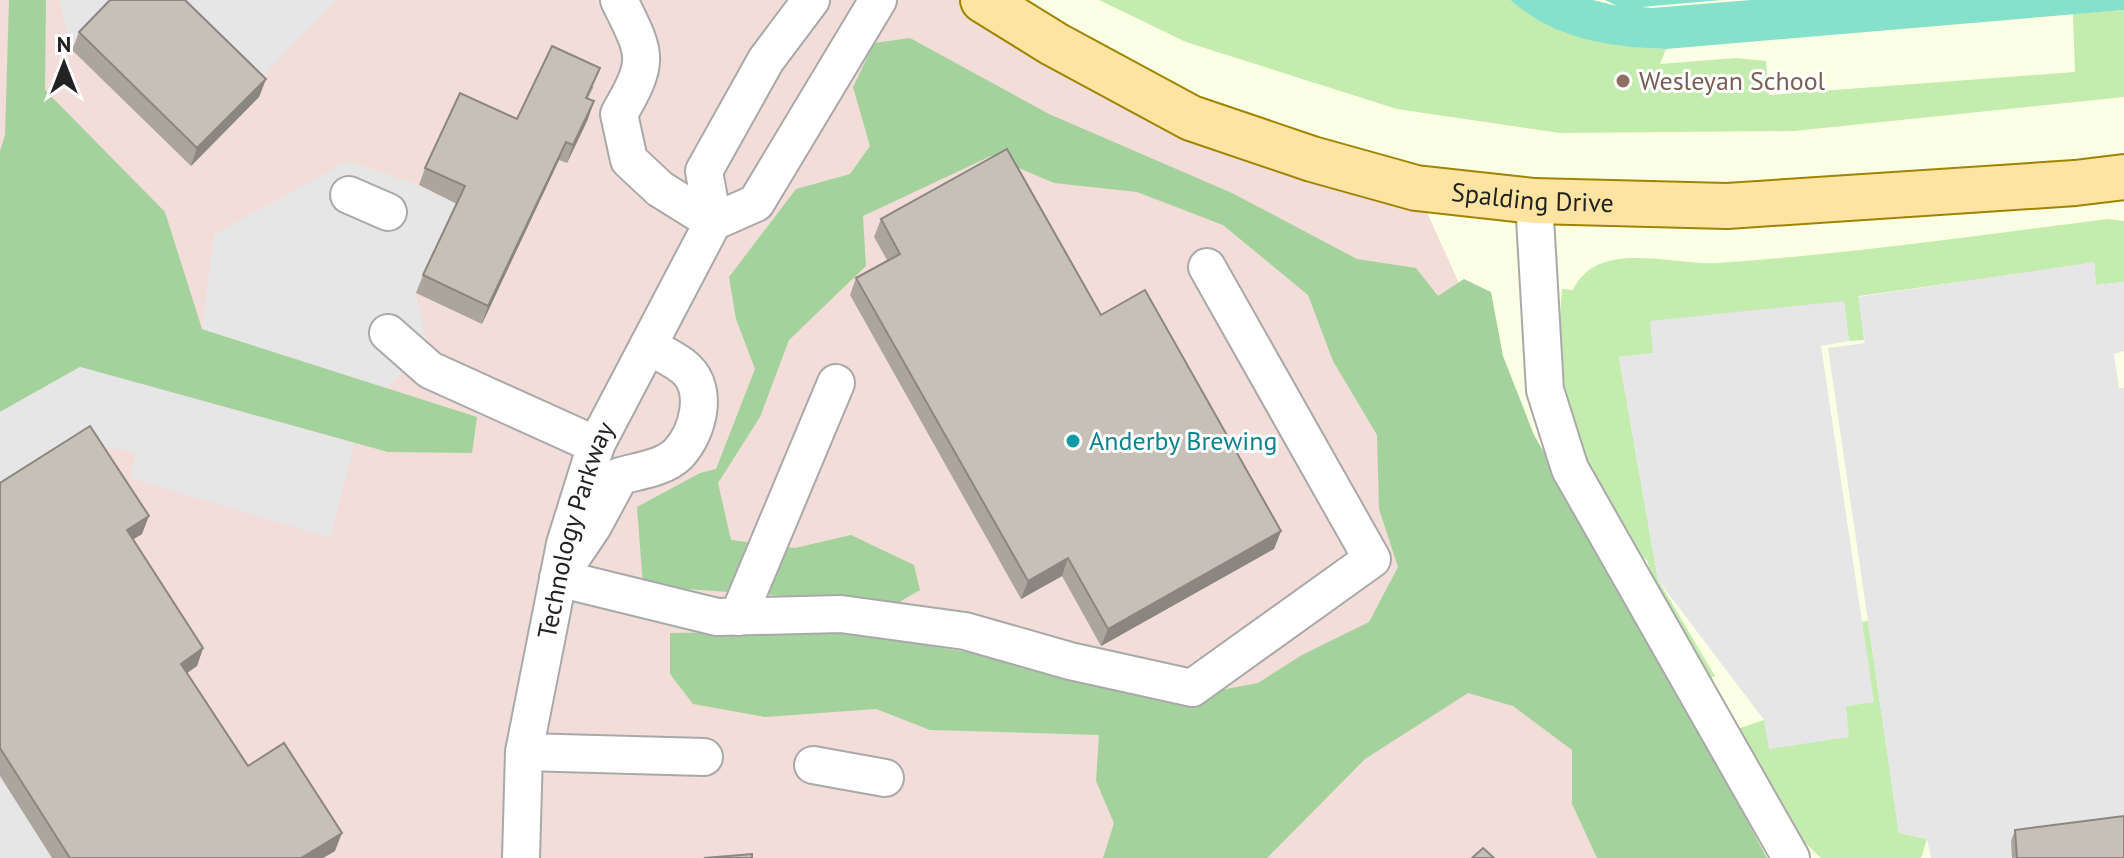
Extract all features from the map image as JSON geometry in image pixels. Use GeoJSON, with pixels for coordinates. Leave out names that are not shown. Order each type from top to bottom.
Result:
{"type":"FeatureCollection","features":[{"type":"Feature","properties":{"kind":"main road","name":"Spalding Drive"},"geometry":{"type":"LineString","coordinates":[[983,0],[1054,44],[1191,118],[1312,159],[1416,188],[1534,201],[1727,206],[2075,183],[2124,177]]}},
{"type":"Feature","properties":{"kind":"street"},"geometry":{"type":"LineString","coordinates":[[619,0],[642,49],[637,83],[619,114],[629,160],[660,189],[711,225]]}},
{"type":"Feature","properties":{"kind":"street"},"geometry":{"type":"LineString","coordinates":[[711,225],[704,171],[766,60],[811,0]]}},
{"type":"Feature","properties":{"kind":"street"},"geometry":{"type":"LineString","coordinates":[[711,225],[756,203],[878,0]]}},
{"type":"Feature","properties":{"kind":"street"},"geometry":{"type":"LineString","coordinates":[[349,195],[388,212]]}},
{"type":"Feature","properties":{"kind":"street"},"geometry":{"type":"LineString","coordinates":[[1534,201],[1545,390],[1570,469],[1791,858]]}},
{"type":"Feature","properties":{"kind":"street","name":"Technology Parkway"},"geometry":{"type":"LineString","coordinates":[[521,858],[524,752],[558,578],[596,445],[711,225]]}},
{"type":"Feature","properties":{"kind":"street"},"geometry":{"type":"LineString","coordinates":[[648,346],[687,369],[699,388],[695,424],[678,454],[651,468],[620,476],[593,526],[558,578],[717,617],[841,614],[965,631],[1070,661],[1192,688],[1372,559],[1207,267]]}},
{"type":"Feature","properties":{"kind":"street"},"geometry":{"type":"LineString","coordinates":[[388,333],[430,370],[596,445]]}},
{"type":"Feature","properties":{"kind":"street"},"geometry":{"type":"LineString","coordinates":[[738,617],[836,383]]}},
{"type":"Feature","properties":{"kind":"street"},"geometry":{"type":"LineString","coordinates":[[524,752],[704,757]]}},
{"type":"Feature","properties":{"kind":"street"},"geometry":{"type":"LineString","coordinates":[[813,765],[885,778]]}},
{"type":"Feature","properties":{"kind":"shaded area"},"geometry":{"type":"Polygon","coordinates":[[[0,0],[1068,0],[1416,188],[1720,858],[0,858],[0,0]]]}},
{"type":"Feature","properties":{"kind":"shaded area"},"geometry":{"type":"Polygon","coordinates":[[[59,0],[121,0],[72,50],[59,0]]]}},
{"type":"Feature","properties":{"kind":"shaded area"},"geometry":{"type":"Polygon","coordinates":[[[160,0],[336,0],[251,89],[160,0]]]}},
{"type":"Feature","properties":{"kind":"shaded area"},"geometry":{"type":"Polygon","coordinates":[[[1002,0],[2124,0],[2124,858],[1720,858],[1416,188],[1312,159],[1002,0]]]}},
{"type":"Feature","properties":{"kind":"shaded area"},"geometry":{"type":"Polygon","coordinates":[[[348,161],[419,185],[458,204],[416,293],[428,348],[387,388],[202,329],[214,234],[348,161]]]}},
{"type":"Feature","properties":{"kind":"shaded area"},"geometry":{"type":"Polygon","coordinates":[[[2094,262],[2096,285],[2124,282],[2124,351],[2114,354],[2119,388],[2124,388],[2124,858],[1931,858],[1927,839],[1899,833],[1828,348],[1865,343],[1858,297],[2094,262]]]}},
{"type":"Feature","properties":{"kind":"shaded area"},"geometry":{"type":"Polygon","coordinates":[[[1844,301],[1849,341],[1821,346],[1874,702],[1846,706],[1849,737],[1769,749],[1764,720],[1658,580],[1619,357],[1653,353],[1650,321],[1844,301]]]}},
{"type":"Feature","properties":{"kind":"shaded area"},"geometry":{"type":"Polygon","coordinates":[[[80,367],[355,443],[330,538],[130,478],[136,452],[83,444],[0,497],[0,412],[80,367]]]}},
{"type":"Feature","properties":{"kind":"shaded area"},"geometry":{"type":"Polygon","coordinates":[[[0,776],[52,858],[0,858],[0,776]]]}},
{"type":"Feature","properties":{"kind":"green space"},"geometry":{"type":"Polygon","coordinates":[[[9,0],[46,0],[45,90],[165,212],[202,329],[477,417],[472,453],[388,452],[80,367],[0,412],[0,151],[5,135],[9,0]]]}},
{"type":"Feature","properties":{"kind":"green space"},"geometry":{"type":"Polygon","coordinates":[[[1099,0],[1510,0],[1544,23],[1564,31],[1625,46],[1666,49],[1660,64],[1736,58],[1766,61],[1769,95],[2075,72],[2073,14],[2124,10],[2124,97],[1794,131],[1560,133],[1397,109],[1186,42],[1099,0]]]}},
{"type":"Feature","properties":{"kind":"green space"},"geometry":{"type":"Polygon","coordinates":[[[1510,0],[1593,0],[1617,6],[1605,0],[1721,0],[1642,7],[1652,8],[1751,0],[2124,0],[2124,10],[1666,49],[1623,46],[1583,38],[1545,24],[1510,0]]]}},
{"type":"Feature","properties":{"kind":"green space"},"geometry":{"type":"Polygon","coordinates":[[[910,38],[1049,114],[1232,193],[1357,259],[1416,268],[1438,296],[1464,279],[1491,292],[1503,356],[1534,435],[1628,598],[1767,858],[1597,858],[1572,804],[1572,750],[1513,706],[1468,693],[1365,759],[1267,858],[1103,858],[1114,823],[1096,781],[1099,735],[930,730],[876,709],[765,717],[693,704],[670,674],[670,633],[837,631],[1016,660],[1168,700],[1258,683],[1302,655],[1369,622],[1398,567],[1379,509],[1377,435],[1333,361],[1308,295],[1223,225],[1137,192],[1054,183],[991,156],[863,216],[866,266],[789,340],[760,417],[718,483],[731,540],[795,548],[851,535],[914,565],[920,590],[896,604],[643,586],[637,507],[700,473],[716,469],[755,369],[736,319],[729,277],[796,189],[850,174],[870,146],[853,87],[874,43],[910,38]]]}},
{"type":"Feature","properties":{"kind":"green space"},"geometry":{"type":"Polygon","coordinates":[[[2107,219],[2124,221],[2124,282],[2096,285],[2094,263],[1859,296],[1864,340],[1849,341],[1844,302],[1653,353],[1619,357],[1658,580],[1715,676],[1705,681],[1643,570],[1649,567],[1647,560],[1634,553],[1600,487],[1575,427],[1562,364],[1562,289],[1573,290],[1584,274],[1600,264],[1617,259],[1718,263],[1767,259],[2107,219]]]}},
{"type":"Feature","properties":{"kind":"green space"},"geometry":{"type":"Polygon","coordinates":[[[1868,621],[1899,833],[1927,839],[1921,858],[1821,858],[1791,829],[1734,730],[1764,720],[1770,749],[1846,706],[1873,702],[1862,622],[1868,621]]]}},
{"type":"Feature","properties":{"kind":"building"},"geometry":{"type":"Polygon","coordinates":[[[110,0],[185,0],[266,79],[197,148],[79,32],[110,0]]]}},
{"type":"Feature","properties":{"kind":"building"},"geometry":{"type":"Polygon","coordinates":[[[552,46],[600,68],[586,98],[594,101],[573,145],[566,142],[488,306],[423,275],[465,186],[425,168],[460,93],[517,119],[552,46]]]}},
{"type":"Feature","properties":{"kind":"building","name":"Anderby Brewing"},"geometry":{"type":"Polygon","coordinates":[[[1007,149],[1101,315],[1145,290],[1281,531],[1108,629],[1068,558],[1028,581],[856,278],[900,254],[881,219],[1007,149]]]}},
{"type":"Feature","properties":{"kind":"building"},"geometry":{"type":"Polygon","coordinates":[[[90,426],[149,516],[127,530],[203,648],[181,664],[248,766],[284,743],[342,833],[301,858],[70,858],[0,748],[0,483],[90,426]]]}},
{"type":"Feature","properties":{"kind":"building"},"geometry":{"type":"Polygon","coordinates":[[[2124,816],[2124,858],[2017,858],[2015,830],[2124,816]]]}},
{"type":"Feature","properties":{"kind":"building"},"geometry":{"type":"Polygon","coordinates":[[[1483,848],[1494,858],[1472,858],[1483,848]]]}},
{"type":"Feature","properties":{"kind":"building"},"geometry":{"type":"Polygon","coordinates":[[[752,854],[752,858],[704,858],[752,854]]]}},
{"type":"Feature","properties":{"kind":"place","name":"Wesleyan School"},"geometry":{"type":"Point","coordinates":[1623,81]}},
{"type":"Feature","properties":{"kind":"place","name":"Anderby Brewing"},"geometry":{"type":"Point","coordinates":[1073,441]}}]}
